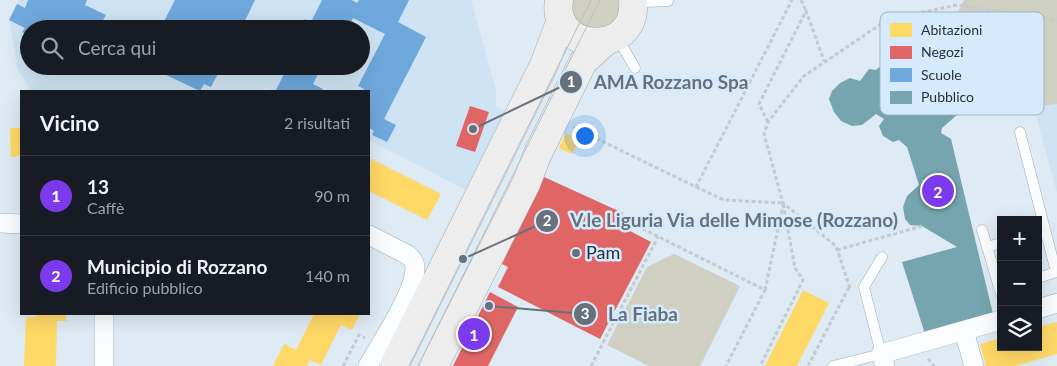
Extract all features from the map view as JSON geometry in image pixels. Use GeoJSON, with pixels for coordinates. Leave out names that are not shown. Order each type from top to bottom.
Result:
{"type":"FeatureCollection","features":[{"type":"Feature","properties":{"kind":"main road"},"geometry":{"type":"LineString","coordinates":[[434,366],[526,184],[538,152],[583,62],[611,39],[631,18],[633,3]]}},
{"type":"Feature","properties":{"kind":"main road"},"geometry":{"type":"LineString","coordinates":[[557,9],[574,35],[581,40],[594,43],[611,39]]}},
{"type":"Feature","properties":{"kind":"main road"},"geometry":{"type":"LineString","coordinates":[[394,366],[544,65],[557,9]]}},
{"type":"Feature","properties":{"kind":"street"},"geometry":{"type":"LineString","coordinates":[[0,224],[20,224]]}},
{"type":"Feature","properties":{"kind":"street"},"geometry":{"type":"LineString","coordinates":[[368,366],[409,291],[415,268],[414,260],[370,236]]}},
{"type":"Feature","properties":{"kind":"street"},"geometry":{"type":"LineString","coordinates":[[1042,308],[1057,304]]}},
{"type":"Feature","properties":{"kind":"street"},"geometry":{"type":"LineString","coordinates":[[104,315],[104,366]]}},
{"type":"Feature","properties":{"kind":"street"},"geometry":{"type":"LineString","coordinates":[[883,360],[997,321]]}},
{"type":"Feature","properties":{"kind":"street"},"geometry":{"type":"LineString","coordinates":[[964,331],[974,366]]}},
{"type":"Feature","properties":{"kind":"lane"},"geometry":{"type":"LineString","coordinates":[[633,3],[668,1]]}},
{"type":"Feature","properties":{"kind":"lane"},"geometry":{"type":"LineString","coordinates":[[611,39],[635,68]]}},
{"type":"Feature","properties":{"kind":"lane"},"geometry":{"type":"LineString","coordinates":[[1020,132],[1038,216]]}},
{"type":"Feature","properties":{"kind":"lane"},"geometry":{"type":"LineString","coordinates":[[982,230],[997,281]]}},
{"type":"Feature","properties":{"kind":"lane"},"geometry":{"type":"LineString","coordinates":[[1042,232],[1056,272],[1042,277]]}},
{"type":"Feature","properties":{"kind":"lane"},"geometry":{"type":"LineString","coordinates":[[987,247],[997,245]]}},
{"type":"Feature","properties":{"kind":"lane"},"geometry":{"type":"LineString","coordinates":[[833,366],[883,360],[864,287],[882,257]]}},
{"type":"Feature","properties":{"kind":"path"},"geometry":{"type":"LineString","coordinates":[[696,187],[792,0]]}},
{"type":"Feature","properties":{"kind":"path"},"geometry":{"type":"LineString","coordinates":[[801,0],[824,61]]}},
{"type":"Feature","properties":{"kind":"path"},"geometry":{"type":"LineString","coordinates":[[924,12],[956,5],[1003,12]]}},
{"type":"Feature","properties":{"kind":"path"},"geometry":{"type":"LineString","coordinates":[[768,122],[759,104],[806,10]]}},
{"type":"Feature","properties":{"kind":"path"},"geometry":{"type":"LineString","coordinates":[[1044,18],[1057,20]]}},
{"type":"Feature","properties":{"kind":"path"},"geometry":{"type":"LineString","coordinates":[[760,366],[803,280],[795,268],[783,202],[764,134],[768,122],[804,76],[880,25]]}},
{"type":"Feature","properties":{"kind":"path"},"geometry":{"type":"LineString","coordinates":[[564,123],[724,200],[783,202],[836,248],[922,226]]}},
{"type":"Feature","properties":{"kind":"path"},"geometry":{"type":"LineString","coordinates":[[726,366],[765,290],[783,202]]}},
{"type":"Feature","properties":{"kind":"path"},"geometry":{"type":"LineString","coordinates":[[625,220],[765,290]]}},
{"type":"Feature","properties":{"kind":"path"},"geometry":{"type":"LineString","coordinates":[[591,366],[658,237]]}},
{"type":"Feature","properties":{"kind":"path"},"geometry":{"type":"LineString","coordinates":[[808,366],[850,287]]}},
{"type":"Feature","properties":{"kind":"shaded area"},"geometry":{"type":"Polygon","coordinates":[[[19,0],[471,0],[496,90],[496,107],[515,114],[466,190],[370,141],[370,90],[271,90],[267,88],[261,90],[30,90],[21,75],[370,75],[370,20],[20,20],[20,73],[9,20],[19,0]]]}},
{"type":"Feature","properties":{"kind":"shaded area"},"geometry":{"type":"Polygon","coordinates":[[[572,0],[622,0],[618,20],[605,30],[581,26],[572,13],[572,0]]]}},
{"type":"Feature","properties":{"kind":"shaded area"},"geometry":{"type":"Polygon","coordinates":[[[964,0],[1057,0],[1057,104],[1044,106],[1044,12],[958,12],[964,0]]]}},
{"type":"Feature","properties":{"kind":"shaded area"},"geometry":{"type":"Polygon","coordinates":[[[1057,104],[1057,193],[1036,115],[1044,115],[1044,106],[1057,104]]]}},
{"type":"Feature","properties":{"kind":"shaded area"},"geometry":{"type":"Polygon","coordinates":[[[674,254],[740,286],[700,366],[649,366],[607,345],[647,267],[674,254]]]}},
{"type":"Feature","properties":{"kind":"building: Abitazioni"},"geometry":{"type":"Polygon","coordinates":[[[10,128],[20,128],[20,156],[11,157],[10,128]]]}},
{"type":"Feature","properties":{"kind":"building: Abitazioni"},"geometry":{"type":"Polygon","coordinates":[[[566,133],[579,140],[572,154],[559,148],[566,133]]]}},
{"type":"Feature","properties":{"kind":"building: Abitazioni"},"geometry":{"type":"Polygon","coordinates":[[[371,159],[441,194],[427,220],[370,192],[371,159]]]}},
{"type":"Feature","properties":{"kind":"building: Abitazioni"},"geometry":{"type":"Polygon","coordinates":[[[803,290],[829,303],[797,366],[765,366],[803,290]]]}},
{"type":"Feature","properties":{"kind":"building: Abitazioni"},"geometry":{"type":"Polygon","coordinates":[[[36,315],[66,315],[66,321],[57,321],[56,366],[24,366],[26,317],[36,317],[36,315]]]}},
{"type":"Feature","properties":{"kind":"building: Abitazioni"},"geometry":{"type":"Polygon","coordinates":[[[314,315],[360,315],[352,330],[341,325],[321,365],[310,360],[307,366],[273,366],[284,344],[296,350],[314,315]]]}},
{"type":"Feature","properties":{"kind":"building: Abitazioni"},"geometry":{"type":"Polygon","coordinates":[[[1057,322],[1057,354],[1015,366],[986,366],[980,344],[997,339],[997,351],[1042,351],[1042,326],[1057,322]]]}},
{"type":"Feature","properties":{"kind":"building: Negozi"},"geometry":{"type":"Polygon","coordinates":[[[470,106],[489,112],[475,152],[456,146],[470,106]]]}},
{"type":"Feature","properties":{"kind":"building: Negozi","name":"Pam"},"geometry":{"type":"Polygon","coordinates":[[[544,177],[623,213],[617,224],[651,242],[600,339],[498,287],[508,267],[502,264],[544,177]]]}},
{"type":"Feature","properties":{"kind":"building: Negozi"},"geometry":{"type":"Polygon","coordinates":[[[490,292],[518,307],[488,366],[453,366],[490,292]]]}},
{"type":"Feature","properties":{"kind":"building: Scuole"},"geometry":{"type":"Polygon","coordinates":[[[28,0],[87,0],[85,5],[106,15],[103,20],[20,20],[20,26],[9,20],[17,4],[25,8],[28,0]]]}},
{"type":"Feature","properties":{"kind":"building: Scuole"},"geometry":{"type":"Polygon","coordinates":[[[175,0],[255,0],[245,20],[165,20],[175,0]]]}},
{"type":"Feature","properties":{"kind":"building: Scuole"},"geometry":{"type":"Polygon","coordinates":[[[322,0],[352,0],[357,3],[359,0],[409,0],[398,22],[426,37],[384,119],[396,125],[387,142],[372,135],[374,131],[370,129],[370,90],[364,90],[358,86],[364,75],[370,75],[370,63],[385,34],[370,26],[370,20],[357,20],[353,18],[352,20],[312,20],[322,0]]]}},
{"type":"Feature","properties":{"kind":"building: Scuole"},"geometry":{"type":"Polygon","coordinates":[[[166,75],[217,75],[211,87],[204,84],[201,90],[166,75]]]}},
{"type":"Feature","properties":{"kind":"building: Scuole"},"geometry":{"type":"Polygon","coordinates":[[[284,75],[318,75],[313,84],[323,89],[322,90],[276,90],[284,75]]]}},
{"type":"Feature","properties":{"kind":"building: Pubblico"},"geometry":{"type":"Polygon","coordinates":[[[880,67],[880,115],[957,115],[942,128],[941,133],[951,139],[994,318],[926,337],[902,262],[957,247],[922,226],[910,225],[905,219],[903,207],[907,196],[919,185],[907,147],[899,140],[893,142],[883,136],[879,126],[884,119],[876,114],[862,125],[852,126],[841,121],[834,112],[829,99],[832,91],[840,83],[850,78],[860,81],[869,69],[876,70],[880,67]]]}},
{"type":"Feature","properties":{"kind":"tram line"},"geometry":{"type":"LineString","coordinates":[[409,366],[591,0]]}},
{"type":"Feature","properties":{"kind":"tram line"},"geometry":{"type":"LineString","coordinates":[[418,366],[600,0]]}},
{"type":"Feature","properties":{"kind":"place","name":"AMA Rozzano Spa"},"geometry":{"type":"Point","coordinates":[473,129]}},
{"type":"Feature","properties":{"kind":"place","name":"Municipio di Rozzano"},"geometry":{"type":"Point","coordinates":[938,191]}},
{"type":"Feature","properties":{"kind":"place","name":"Pam"},"geometry":{"type":"Point","coordinates":[576,253]}},
{"type":"Feature","properties":{"kind":"place","name":"V.le Liguria Via delle Mimose (Rozzano)"},"geometry":{"type":"Point","coordinates":[463,259]}},
{"type":"Feature","properties":{"kind":"place","name":"La Fiaba"},"geometry":{"type":"Point","coordinates":[489,306]}},
{"type":"Feature","properties":{"kind":"place","name":"13"},"geometry":{"type":"Point","coordinates":[474,334]}}]}
